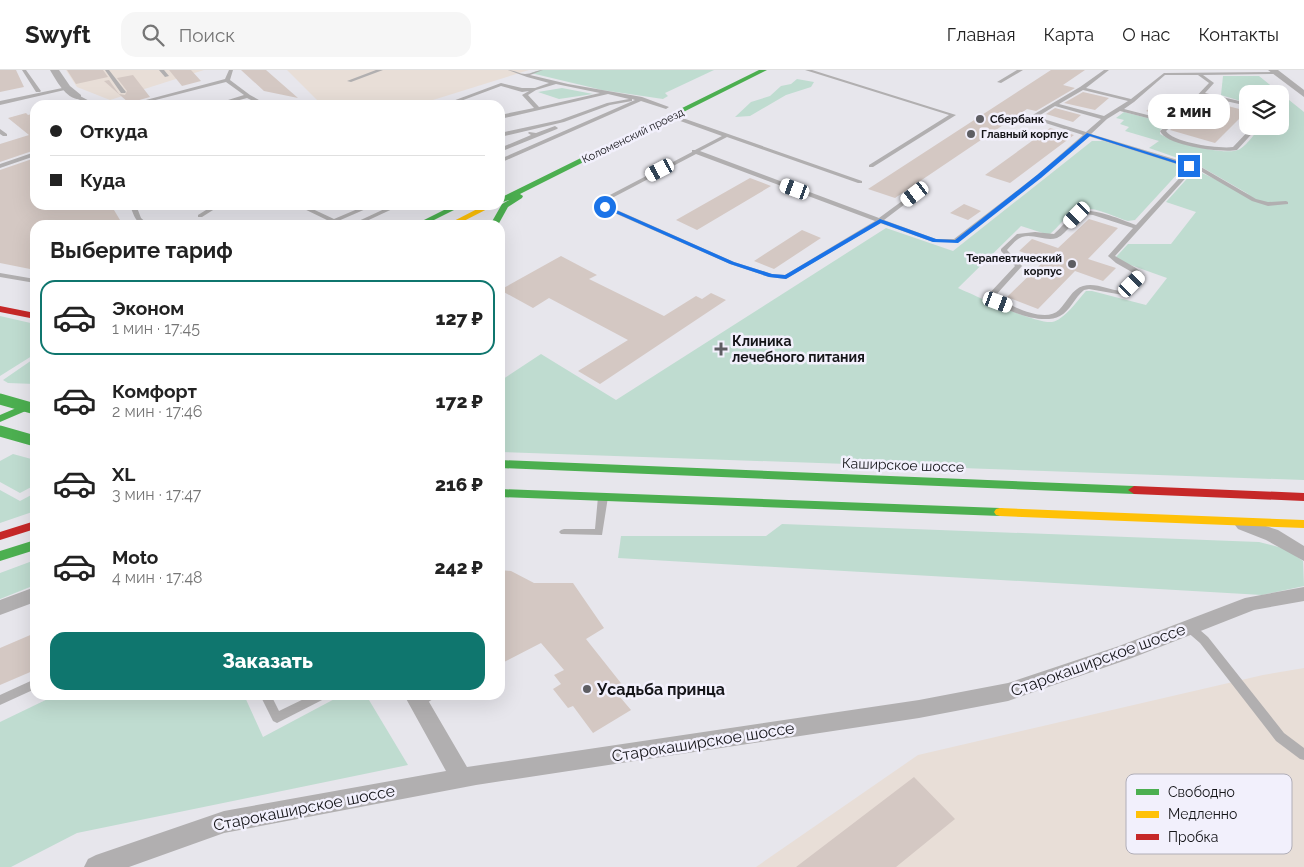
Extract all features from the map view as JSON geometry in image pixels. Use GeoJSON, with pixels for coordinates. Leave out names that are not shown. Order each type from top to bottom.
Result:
{"type":"FeatureCollection","features":[{"type":"Feature","properties":{"kind":"main road","name":"Коломенский проезд"},"geometry":{"type":"LineString","coordinates":[[599,139],[740,70]]}},
{"type":"Feature","properties":{"kind":"main road","name":"Коломенский проезд"},"geometry":{"type":"LineString","coordinates":[[505,198],[764,70]]}},
{"type":"Feature","properties":{"kind":"main road"},"geometry":{"type":"LineString","coordinates":[[505,206],[513,199],[558,172]]}},
{"type":"Feature","properties":{"kind":"main road"},"geometry":{"type":"LineString","coordinates":[[428,220],[450,210]]}},
{"type":"Feature","properties":{"kind":"main road"},"geometry":{"type":"LineString","coordinates":[[460,220],[481,210]]}},
{"type":"Feature","properties":{"kind":"main road"},"geometry":{"type":"LineString","coordinates":[[0,309],[30,315]]}},
{"type":"Feature","properties":{"kind":"main road"},"geometry":{"type":"LineString","coordinates":[[0,399],[30,404]]}},
{"type":"Feature","properties":{"kind":"main road"},"geometry":{"type":"LineString","coordinates":[[0,420],[30,407]]}},
{"type":"Feature","properties":{"kind":"main road"},"geometry":{"type":"LineString","coordinates":[[0,442],[26,429]]}},
{"type":"Feature","properties":{"kind":"main road"},"geometry":{"type":"LineString","coordinates":[[0,431],[30,440]]}},
{"type":"Feature","properties":{"kind":"main road","name":"Каширское шоссе"},"geometry":{"type":"LineString","coordinates":[[505,464],[1304,497]]}},
{"type":"Feature","properties":{"kind":"main road"},"geometry":{"type":"LineString","coordinates":[[505,493],[1304,524]]}},
{"type":"Feature","properties":{"kind":"main road"},"geometry":{"type":"LineString","coordinates":[[0,536],[30,527]]}},
{"type":"Feature","properties":{"kind":"main road"},"geometry":{"type":"LineString","coordinates":[[0,556],[30,547]]}},
{"type":"Feature","properties":{"kind":"street"},"geometry":{"type":"LineString","coordinates":[[54,70],[67,88],[78,97]]}},
{"type":"Feature","properties":{"kind":"street"},"geometry":{"type":"LineString","coordinates":[[1274,72],[1300,87],[1304,94]]}},
{"type":"Feature","properties":{"kind":"street"},"geometry":{"type":"LineString","coordinates":[[1230,521],[1272,535],[1304,554]]}},
{"type":"Feature","properties":{"kind":"street","name":"Старокаширское шоссе"},"geometry":{"type":"LineString","coordinates":[[96,867],[224,822],[462,778],[919,709],[1008,692],[1125,652],[1252,603],[1304,594]]}},
{"type":"Feature","properties":{"kind":"street"},"geometry":{"type":"LineString","coordinates":[[0,608],[30,596]]}},
{"type":"Feature","properties":{"kind":"street"},"geometry":{"type":"LineString","coordinates":[[423,700],[462,778]]}},
{"type":"Feature","properties":{"kind":"lane"},"geometry":{"type":"LineString","coordinates":[[24,70],[38,91]]}},
{"type":"Feature","properties":{"kind":"lane"},"geometry":{"type":"LineString","coordinates":[[107,70],[123,92]]}},
{"type":"Feature","properties":{"kind":"lane"},"geometry":{"type":"LineString","coordinates":[[162,70],[167,76]]}},
{"type":"Feature","properties":{"kind":"lane"},"geometry":{"type":"LineString","coordinates":[[149,100],[226,80],[231,70]]}},
{"type":"Feature","properties":{"kind":"lane"},"geometry":{"type":"LineString","coordinates":[[349,82],[382,70]]}},
{"type":"Feature","properties":{"kind":"lane"},"geometry":{"type":"LineString","coordinates":[[510,70],[555,83],[640,99],[666,107]]}},
{"type":"Feature","properties":{"kind":"lane"},"geometry":{"type":"LineString","coordinates":[[526,75],[541,70]]}},
{"type":"Feature","properties":{"kind":"lane"},"geometry":{"type":"LineString","coordinates":[[808,70],[953,115],[871,166]]}},
{"type":"Feature","properties":{"kind":"lane"},"geometry":{"type":"LineString","coordinates":[[999,82],[1021,70]]}},
{"type":"Feature","properties":{"kind":"lane"},"geometry":{"type":"LineString","coordinates":[[1107,70],[1082,88],[1034,116],[1035,118],[1199,168],[1254,200],[1268,204],[1286,203]]}},
{"type":"Feature","properties":{"kind":"lane"},"geometry":{"type":"LineString","coordinates":[[694,151],[935,240],[956,242],[1039,176],[1105,118],[1132,101],[1169,71],[1200,75],[1274,72]]}},
{"type":"Feature","properties":{"kind":"lane"},"geometry":{"type":"LineString","coordinates":[[1196,108],[1192,104],[1212,83],[1200,75]]}},
{"type":"Feature","properties":{"kind":"lane"},"geometry":{"type":"LineString","coordinates":[[226,80],[256,100]]}},
{"type":"Feature","properties":{"kind":"lane"},"geometry":{"type":"LineString","coordinates":[[538,109],[526,95],[534,90],[555,83]]}},
{"type":"Feature","properties":{"kind":"lane"},"geometry":{"type":"LineString","coordinates":[[458,100],[501,84],[522,90],[534,90]]}},
{"type":"Feature","properties":{"kind":"lane"},"geometry":{"type":"LineString","coordinates":[[0,103],[67,88]]}},
{"type":"Feature","properties":{"kind":"lane"},"geometry":{"type":"LineString","coordinates":[[1082,88],[1132,101]]}},
{"type":"Feature","properties":{"kind":"lane"},"geometry":{"type":"LineString","coordinates":[[505,116],[608,93]]}},
{"type":"Feature","properties":{"kind":"lane"},"geometry":{"type":"LineString","coordinates":[[1202,94],[1239,103]]}},
{"type":"Feature","properties":{"kind":"lane"},"geometry":{"type":"LineString","coordinates":[[233,100],[248,96]]}},
{"type":"Feature","properties":{"kind":"lane"},"geometry":{"type":"LineString","coordinates":[[78,97],[84,100]]}},
{"type":"Feature","properties":{"kind":"lane"},"geometry":{"type":"LineString","coordinates":[[505,134],[562,121],[609,104],[640,99]]}},
{"type":"Feature","properties":{"kind":"lane"},"geometry":{"type":"LineString","coordinates":[[505,148],[614,105],[640,99]]}},
{"type":"Feature","properties":{"kind":"lane"},"geometry":{"type":"LineString","coordinates":[[505,159],[640,99]]}},
{"type":"Feature","properties":{"kind":"lane"},"geometry":{"type":"LineString","coordinates":[[1055,104],[1105,118]]}},
{"type":"Feature","properties":{"kind":"lane"},"geometry":{"type":"LineString","coordinates":[[1119,109],[1165,121],[1170,125],[1163,131],[1168,138],[1223,150],[1235,149],[1248,135]]}},
{"type":"Feature","properties":{"kind":"lane"},"geometry":{"type":"LineString","coordinates":[[674,116],[860,182]]}},
{"type":"Feature","properties":{"kind":"lane"},"geometry":{"type":"LineString","coordinates":[[524,130],[536,135]]}},
{"type":"Feature","properties":{"kind":"lane"},"geometry":{"type":"LineString","coordinates":[[727,136],[694,151],[610,197],[604,202],[605,207],[732,263],[771,276],[786,277],[880,220],[915,194]]}},
{"type":"Feature","properties":{"kind":"lane"},"geometry":{"type":"LineString","coordinates":[[505,144],[514,145]]}},
{"type":"Feature","properties":{"kind":"lane"},"geometry":{"type":"LineString","coordinates":[[0,166],[30,156]]}},
{"type":"Feature","properties":{"kind":"lane"},"geometry":{"type":"LineString","coordinates":[[1137,227],[1094,213],[1083,212],[1077,215],[1056,236],[1019,235],[1003,250],[1019,266],[991,296],[998,302],[1026,313],[1049,318],[1059,314],[1083,288],[1090,287],[1113,294],[1123,293],[1141,275],[1136,270],[1118,263],[1111,256],[1189,171],[1189,166]]}},
{"type":"Feature","properties":{"kind":"lane"},"geometry":{"type":"LineString","coordinates":[[200,216],[210,210]]}},
{"type":"Feature","properties":{"kind":"lane"},"geometry":{"type":"LineString","coordinates":[[310,210],[332,220]]}},
{"type":"Feature","properties":{"kind":"lane"},"geometry":{"type":"LineString","coordinates":[[336,220],[360,210]]}},
{"type":"Feature","properties":{"kind":"lane"},"geometry":{"type":"LineString","coordinates":[[364,220],[387,210]]}},
{"type":"Feature","properties":{"kind":"lane"},"geometry":{"type":"LineString","coordinates":[[0,275],[30,280]]}},
{"type":"Feature","properties":{"kind":"lane"},"geometry":{"type":"LineString","coordinates":[[564,532],[599,533],[602,497]]}},
{"type":"Feature","properties":{"kind":"lane"},"geometry":{"type":"LineString","coordinates":[[1189,628],[1204,640],[1280,737],[1304,755]]}},
{"type":"Feature","properties":{"kind":"lane"},"geometry":{"type":"LineString","coordinates":[[0,700],[30,686]]}},
{"type":"Feature","properties":{"kind":"lane"},"geometry":{"type":"LineString","coordinates":[[268,700],[277,718],[312,700]]}},
{"type":"Feature","properties":{"kind":"shaded area"},"geometry":{"type":"Polygon","coordinates":[[[66,70],[204,70],[110,100],[77,87],[66,70]]]}},
{"type":"Feature","properties":{"kind":"shaded area"},"geometry":{"type":"Polygon","coordinates":[[[287,70],[529,70],[433,100],[317,100],[287,70]]]}},
{"type":"Feature","properties":{"kind":"shaded area"},"geometry":{"type":"Polygon","coordinates":[[[1304,668],[1304,867],[756,867],[918,755],[1263,675],[1304,668]]]}},
{"type":"Feature","properties":{"kind":"green space"},"geometry":{"type":"Polygon","coordinates":[[[540,70],[714,70],[665,93],[668,96],[663,99],[602,90],[531,73],[540,70]]]}},
{"type":"Feature","properties":{"kind":"green space"},"geometry":{"type":"Polygon","coordinates":[[[1223,76],[1259,76],[1270,85],[1239,85],[1239,101],[1221,95],[1223,76]]]}},
{"type":"Feature","properties":{"kind":"green space"},"geometry":{"type":"Polygon","coordinates":[[[797,79],[814,82],[811,87],[786,95],[750,116],[735,117],[751,102],[770,96],[781,86],[791,84],[797,79]]]}},
{"type":"Feature","properties":{"kind":"green space"},"geometry":{"type":"Polygon","coordinates":[[[562,88],[593,94],[559,99],[538,92],[562,88]]]}},
{"type":"Feature","properties":{"kind":"green space"},"geometry":{"type":"Polygon","coordinates":[[[1289,100],[1304,112],[1304,480],[505,452],[505,378],[541,354],[616,400],[886,228],[953,251],[1092,141],[1103,141],[1176,163],[1181,170],[1135,220],[1128,221],[1100,211],[1084,208],[1072,212],[1049,235],[1021,226],[958,288],[1033,319],[1052,322],[1061,318],[1086,291],[1146,305],[1167,278],[1122,262],[1116,257],[1128,244],[1171,244],[1196,212],[1166,202],[1193,172],[1202,173],[1250,195],[1198,165],[1149,148],[1159,141],[1125,131],[1129,127],[1120,124],[1124,120],[1116,118],[1124,112],[1163,122],[1166,125],[1160,130],[1160,134],[1187,144],[1212,150],[1233,151],[1240,149],[1254,135],[1289,135],[1289,100]]]}},
{"type":"Feature","properties":{"kind":"green space"},"geometry":{"type":"Polygon","coordinates":[[[0,316],[30,323],[30,357],[0,376],[0,316]]]}},
{"type":"Feature","properties":{"kind":"green space"},"geometry":{"type":"Polygon","coordinates":[[[30,361],[30,384],[8,383],[3,380],[30,361]]]}},
{"type":"Feature","properties":{"kind":"green space"},"geometry":{"type":"Polygon","coordinates":[[[13,454],[30,459],[30,488],[20,493],[0,482],[0,461],[13,454]]]}},
{"type":"Feature","properties":{"kind":"green space"},"geometry":{"type":"Polygon","coordinates":[[[0,490],[20,501],[30,496],[30,513],[0,523],[0,490]]]}},
{"type":"Feature","properties":{"kind":"green space"},"geometry":{"type":"Polygon","coordinates":[[[782,524],[1259,542],[1286,549],[1303,561],[1304,586],[1262,595],[618,558],[621,536],[766,536],[782,524]]]}},
{"type":"Feature","properties":{"kind":"green space"},"geometry":{"type":"Polygon","coordinates":[[[30,562],[30,587],[0,599],[0,573],[30,562]]]}},
{"type":"Feature","properties":{"kind":"green space"},"geometry":{"type":"Polygon","coordinates":[[[46,700],[246,700],[263,737],[333,700],[369,700],[408,765],[77,833],[11,867],[0,867],[0,722],[46,700]]]}},
{"type":"Feature","properties":{"kind":"building"},"geometry":{"type":"Polygon","coordinates":[[[0,70],[16,70],[24,87],[0,92],[0,70]]]}},
{"type":"Feature","properties":{"kind":"building"},"geometry":{"type":"Polygon","coordinates":[[[67,70],[103,70],[108,77],[76,84],[67,70]]]}},
{"type":"Feature","properties":{"kind":"building"},"geometry":{"type":"Polygon","coordinates":[[[169,70],[191,70],[201,81],[182,86],[169,70]]]}},
{"type":"Feature","properties":{"kind":"building"},"geometry":{"type":"Polygon","coordinates":[[[241,70],[266,70],[298,98],[264,91],[241,70]]]}},
{"type":"Feature","properties":{"kind":"building","name":"Главный корпус"},"geometry":{"type":"Polygon","coordinates":[[[1051,70],[1085,70],[1063,85],[1075,88],[1036,111],[1027,109],[895,198],[868,189],[1051,70]]]}},
{"type":"Feature","properties":{"kind":"building"},"geometry":{"type":"Polygon","coordinates":[[[133,75],[150,97],[140,100],[126,100],[104,81],[109,80],[119,94],[125,95],[127,91],[117,78],[133,75]]]}},
{"type":"Feature","properties":{"kind":"building"},"geometry":{"type":"Polygon","coordinates":[[[1083,92],[1109,98],[1095,110],[1064,103],[1083,92]]]}},
{"type":"Feature","properties":{"kind":"building"},"geometry":{"type":"Polygon","coordinates":[[[1160,100],[1190,108],[1194,111],[1210,113],[1220,104],[1239,109],[1239,119],[1215,143],[1170,130],[1175,125],[1168,119],[1146,111],[1160,100]]]}},
{"type":"Feature","properties":{"kind":"building"},"geometry":{"type":"Polygon","coordinates":[[[1055,108],[1081,115],[1073,122],[1046,114],[1055,108]]]}},
{"type":"Feature","properties":{"kind":"building"},"geometry":{"type":"Polygon","coordinates":[[[26,113],[30,114],[30,152],[0,162],[0,144],[29,135],[8,118],[26,113]]]}},
{"type":"Feature","properties":{"kind":"building"},"geometry":{"type":"Polygon","coordinates":[[[1050,128],[1074,135],[1010,183],[985,175],[1050,128]]]}},
{"type":"Feature","properties":{"kind":"building"},"geometry":{"type":"Polygon","coordinates":[[[30,160],[30,210],[114,210],[120,220],[30,220],[30,269],[0,263],[0,170],[30,160]]]}},
{"type":"Feature","properties":{"kind":"building"},"geometry":{"type":"Polygon","coordinates":[[[750,178],[771,186],[697,230],[676,220],[750,178]]]}},
{"type":"Feature","properties":{"kind":"building"},"geometry":{"type":"Polygon","coordinates":[[[964,204],[981,211],[968,220],[950,213],[964,204]]]}},
{"type":"Feature","properties":{"kind":"building","name":"Терапевтический корпус"},"geometry":{"type":"Polygon","coordinates":[[[1089,219],[1118,228],[1088,259],[1116,268],[1103,281],[1075,271],[1038,309],[1007,297],[1045,260],[1019,251],[1032,239],[1058,248],[1089,219]]]}},
{"type":"Feature","properties":{"kind":"building"},"geometry":{"type":"Polygon","coordinates":[[[802,230],[821,238],[774,269],[754,261],[802,230]]]}},
{"type":"Feature","properties":{"kind":"building"},"geometry":{"type":"Polygon","coordinates":[[[561,256],[597,275],[589,279],[664,316],[696,296],[702,299],[711,293],[726,300],[600,384],[578,371],[628,340],[549,298],[533,308],[505,293],[505,287],[561,256]]]}},
{"type":"Feature","properties":{"kind":"building"},"geometry":{"type":"Polygon","coordinates":[[[505,570],[511,571],[534,583],[573,583],[604,628],[586,639],[628,692],[620,697],[631,710],[593,733],[573,706],[568,708],[553,689],[561,684],[554,675],[564,670],[541,643],[505,661],[505,570]]]}},
{"type":"Feature","properties":{"kind":"building"},"geometry":{"type":"Polygon","coordinates":[[[30,635],[30,672],[0,685],[0,648],[30,635]]]}},
{"type":"Feature","properties":{"kind":"building"},"geometry":{"type":"Polygon","coordinates":[[[914,777],[955,819],[896,867],[796,867],[914,777]]]}},
{"type":"Feature","properties":{"kind":"traffic: fast"},"geometry":{"type":"LineString","coordinates":[[505,199],[764,70]]}},
{"type":"Feature","properties":{"kind":"traffic: fast"},"geometry":{"type":"LineString","coordinates":[[505,206],[519,196]]}},
{"type":"Feature","properties":{"kind":"traffic: fast"},"geometry":{"type":"LineString","coordinates":[[428,220],[450,210]]}},
{"type":"Feature","properties":{"kind":"traffic: fast"},"geometry":{"type":"LineString","coordinates":[[497,220],[503,210]]}},
{"type":"Feature","properties":{"kind":"traffic: fast"},"geometry":{"type":"LineString","coordinates":[[0,399],[30,408]]}},
{"type":"Feature","properties":{"kind":"traffic: fast"},"geometry":{"type":"LineString","coordinates":[[0,419],[30,405]]}},
{"type":"Feature","properties":{"kind":"traffic: fast"},"geometry":{"type":"LineString","coordinates":[[0,431],[30,440]]}},
{"type":"Feature","properties":{"kind":"traffic: fast"},"geometry":{"type":"LineString","coordinates":[[505,464],[1134,490]]}},
{"type":"Feature","properties":{"kind":"traffic: fast"},"geometry":{"type":"LineString","coordinates":[[505,493],[1000,512]]}},
{"type":"Feature","properties":{"kind":"traffic: fast"},"geometry":{"type":"LineString","coordinates":[[0,556],[30,547]]}},
{"type":"Feature","properties":{"kind":"traffic: slow"},"geometry":{"type":"LineString","coordinates":[[460,220],[481,210]]}},
{"type":"Feature","properties":{"kind":"traffic: slow"},"geometry":{"type":"LineString","coordinates":[[1000,512],[1304,524]]}},
{"type":"Feature","properties":{"kind":"traffic: jam"},"geometry":{"type":"LineString","coordinates":[[0,309],[30,315]]}},
{"type":"Feature","properties":{"kind":"traffic: jam"},"geometry":{"type":"LineString","coordinates":[[1134,490],[1304,497]]}},
{"type":"Feature","properties":{"kind":"traffic: jam"},"geometry":{"type":"LineString","coordinates":[[0,536],[30,527]]}},
{"type":"Feature","properties":{"kind":"place","name":"Сбербанк"},"geometry":{"type":"Point","coordinates":[980,119]}},
{"type":"Feature","properties":{"kind":"place","name":"Главный корпус"},"geometry":{"type":"Point","coordinates":[971,134]}},
{"type":"Feature","properties":{"kind":"place","name":"Терапевтический корпус"},"geometry":{"type":"Point","coordinates":[1072,264]}},
{"type":"Feature","properties":{"kind":"place","name":"Клиника лечебного питания"},"geometry":{"type":"Point","coordinates":[721,349]}},
{"type":"Feature","properties":{"kind":"place","name":"Усадьба принца"},"geometry":{"type":"Point","coordinates":[587,689]}},
{"type":"Feature","properties":{"kind":"route"},"geometry":{"type":"LineString","coordinates":[[605,207],[732,263],[771,276],[786,277],[880,220],[935,240],[956,242],[1089,134],[1189,166]]}}]}
